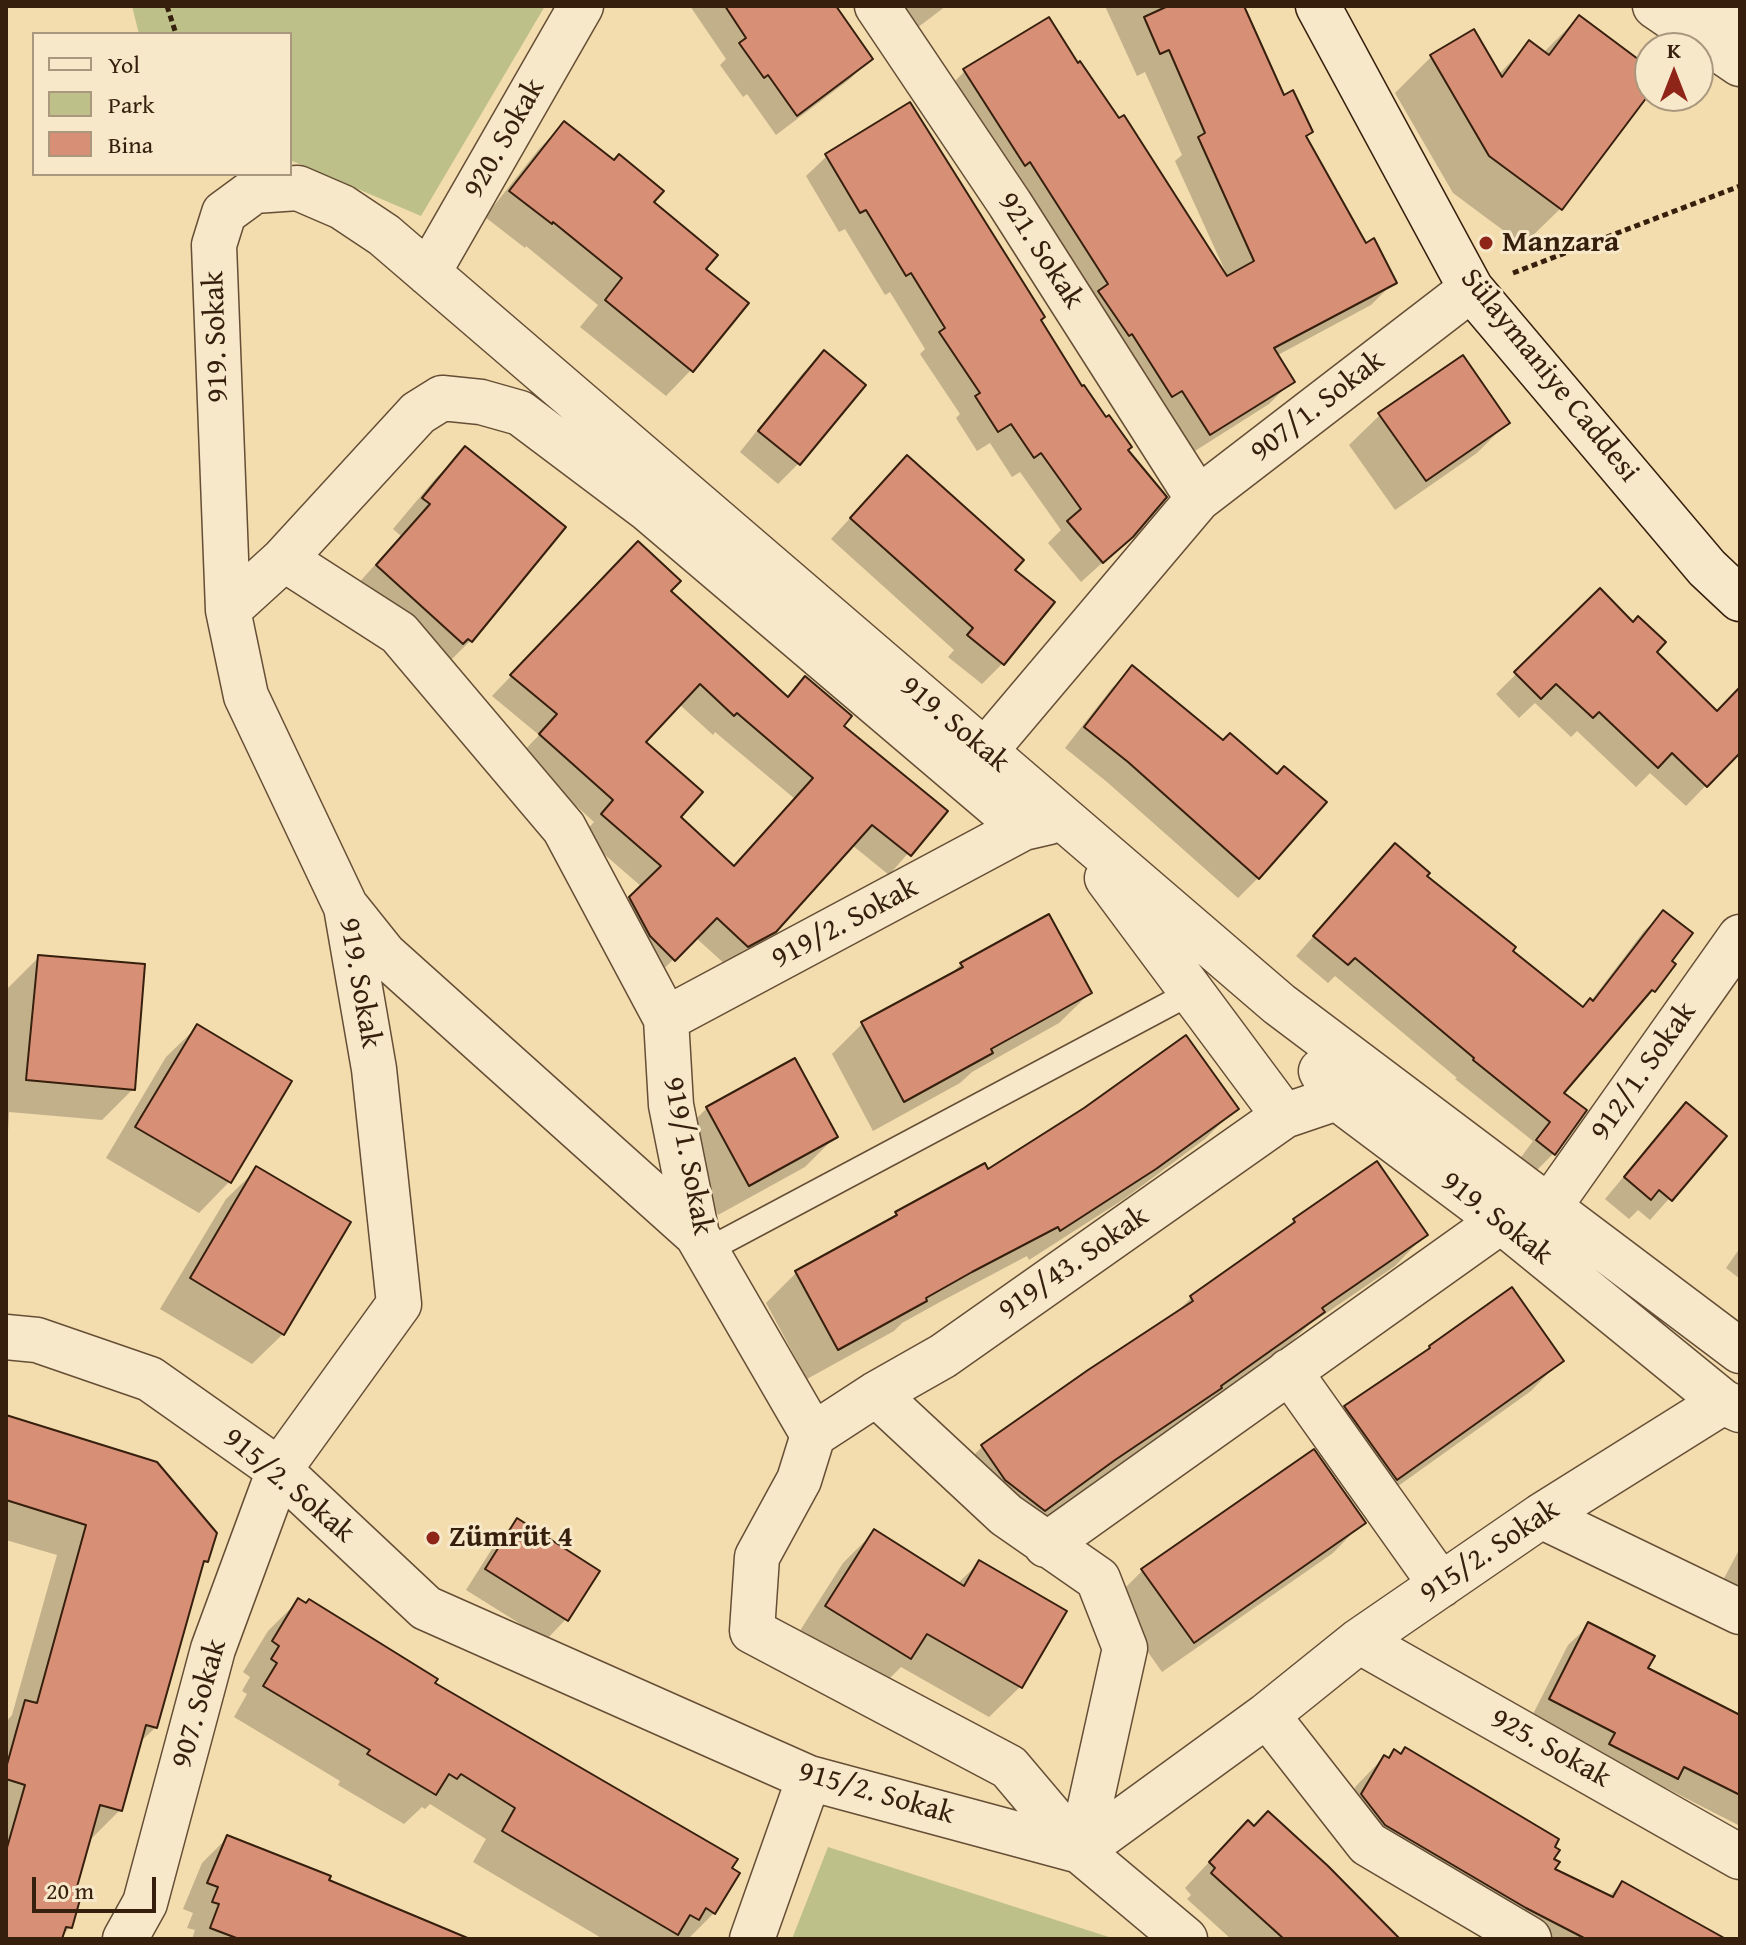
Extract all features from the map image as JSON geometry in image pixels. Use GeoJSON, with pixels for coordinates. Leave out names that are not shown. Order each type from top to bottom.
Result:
{"type":"FeatureCollection","features":[{"type":"Feature","properties":{"kind":"street","name":"920. Sokak"},"geometry":{"type":"LineString","coordinates":[[428,273],[581,6]]}},
{"type":"Feature","properties":{"kind":"street","name":"921. Sokak"},"geometry":{"type":"LineString","coordinates":[[877,6],[1010,204],[1198,499]]}},
{"type":"Feature","properties":{"kind":"street","name":"Sülaymaniye Caddesi"},"geometry":{"type":"LineString","coordinates":[[1318,6],[1471,289],[1707,568],[1740,599]]}},
{"type":"Feature","properties":{"kind":"street"},"geometry":{"type":"LineString","coordinates":[[1655,6],[1740,64]]}},
{"type":"Feature","properties":{"kind":"street"},"geometry":{"type":"LineString","coordinates":[[1712,6],[1740,31]]}},
{"type":"Feature","properties":{"kind":"street","name":"919. Sokak"},"geometry":{"type":"LineString","coordinates":[[279,1470],[399,1304],[374,1069],[346,907],[246,696],[228,610],[214,245],[224,213],[254,191],[298,188],[342,207],[384,235],[985,751],[1192,992],[1284,1116]]}},
{"type":"Feature","properties":{"kind":"street","name":"907/1. Sokak"},"geometry":{"type":"LineString","coordinates":[[985,751],[1198,499],[1471,289]]}},
{"type":"Feature","properties":{"kind":"street"},"geometry":{"type":"LineString","coordinates":[[228,610],[284,559],[418,413],[442,398],[481,402],[520,413],[649,510],[1044,823]]}},
{"type":"Feature","properties":{"kind":"street","name":"919/1. Sokak"},"geometry":{"type":"LineString","coordinates":[[284,559],[399,633],[564,828],[666,1019],[671,1105],[702,1243],[813,1435]]}},
{"type":"Feature","properties":{"kind":"street","name":"919. Sokak"},"geometry":{"type":"LineString","coordinates":[[1044,823],[1740,1351]]}},
{"type":"Feature","properties":{"kind":"street","name":"919/2. Sokak"},"geometry":{"type":"LineString","coordinates":[[666,1019],[1044,823]]}},
{"type":"Feature","properties":{"kind":"street"},"geometry":{"type":"LineString","coordinates":[[346,907],[384,954],[702,1243]]}},
{"type":"Feature","properties":{"kind":"street","name":"912/1. Sokak"},"geometry":{"type":"LineString","coordinates":[[1549,1207],[1740,937]]}},
{"type":"Feature","properties":{"kind":"street","name":"919. Sokak"},"geometry":{"type":"LineString","coordinates":[[1279,1004],[1337,1098],[1501,1221],[1732,1406]]}},
{"type":"Feature","properties":{"kind":"street","name":"919/43. Sokak"},"geometry":{"type":"LineString","coordinates":[[813,1435],[943,1356],[1284,1116],[1337,1098]]}},
{"type":"Feature","properties":{"kind":"street"},"geometry":{"type":"LineString","coordinates":[[1046,1545],[1501,1221]]}},
{"type":"Feature","properties":{"kind":"street","name":"915/2. Sokak"},"geometry":{"type":"LineString","coordinates":[[6,1337],[37,1340],[150,1379],[279,1470],[426,1608],[809,1778],[1080,1851],[1267,1715],[1359,1641],[1541,1516],[1732,1406]]}},
{"type":"Feature","properties":{"kind":"street"},"geometry":{"type":"LineString","coordinates":[[1289,1371],[1441,1585]]}},
{"type":"Feature","properties":{"kind":"street"},"geometry":{"type":"LineString","coordinates":[[876,1394],[1006,1515],[1098,1579],[1125,1648],[1080,1851]]}},
{"type":"Feature","properties":{"kind":"street"},"geometry":{"type":"LineString","coordinates":[[813,1435],[799,1480],[757,1557],[752,1631],[1009,1767],[1080,1851],[1185,1939]]}},
{"type":"Feature","properties":{"kind":"street","name":"907. Sokak"},"geometry":{"type":"LineString","coordinates":[[125,1939],[145,1903],[213,1649],[279,1470]]}},
{"type":"Feature","properties":{"kind":"street"},"geometry":{"type":"LineString","coordinates":[[1541,1516],[1740,1612]]}},
{"type":"Feature","properties":{"kind":"street","name":"925. Sokak"},"geometry":{"type":"LineString","coordinates":[[1359,1641],[1740,1857]]}},
{"type":"Feature","properties":{"kind":"street"},"geometry":{"type":"LineString","coordinates":[[1267,1715],[1368,1844],[1529,1939]]}},
{"type":"Feature","properties":{"kind":"street"},"geometry":{"type":"LineString","coordinates":[[752,1939],[809,1778]]}},
{"type":"Feature","properties":{"kind":"lane"},"geometry":{"type":"LineString","coordinates":[[702,1243],[1192,992]]}},
{"type":"Feature","properties":{"kind":"path"},"geometry":{"type":"LineString","coordinates":[[167,6],[175,32]]}},
{"type":"Feature","properties":{"kind":"path"},"geometry":{"type":"LineString","coordinates":[[1471,289],[1740,186]]}},
{"type":"Feature","properties":{"kind":"green space"},"geometry":{"type":"Polygon","coordinates":[[[132,6],[545,6],[421,216],[292,161],[292,32],[138,32],[132,6]]]}},
{"type":"Feature","properties":{"kind":"green space"},"geometry":{"type":"Polygon","coordinates":[[[828,1847],[1112,1938],[1114,1939],[792,1939],[828,1847]]]}},
{"type":"Feature","properties":{"kind":"building"},"geometry":{"type":"Polygon","coordinates":[[[725,6],[836,6],[873,59],[797,116],[768,75],[764,78],[739,43],[746,38],[725,6]]]}},
{"type":"Feature","properties":{"kind":"building"},"geometry":{"type":"Polygon","coordinates":[[[1168,6],[1244,6],[1284,95],[1293,90],[1313,132],[1306,136],[1366,243],[1374,238],[1397,283],[1274,348],[1295,382],[1210,435],[1182,391],[1172,397],[1132,334],[1129,336],[1098,291],[1108,284],[1030,162],[1025,166],[963,69],[1049,17],[1119,118],[1124,115],[1227,276],[1254,261],[1198,137],[1205,133],[1169,50],[1160,54],[1144,17],[1168,6]]]}},
{"type":"Feature","properties":{"kind":"building"},"geometry":{"type":"Polygon","coordinates":[[[1579,15],[1634,56],[1636,112],[1562,210],[1489,156],[1430,55],[1474,29],[1502,77],[1529,40],[1549,55],[1579,15]]]}},
{"type":"Feature","properties":{"kind":"building"},"geometry":{"type":"Polygon","coordinates":[[[910,102],[1045,317],[1041,320],[1082,386],[1106,417],[1109,415],[1132,447],[1128,450],[1167,497],[1133,537],[1103,563],[1067,521],[1081,509],[1041,453],[1034,458],[1011,424],[998,432],[975,396],[980,393],[939,332],[945,328],[911,273],[906,276],[866,210],[860,213],[825,154],[910,102]]]}},
{"type":"Feature","properties":{"kind":"building"},"geometry":{"type":"Polygon","coordinates":[[[564,121],[614,160],[619,154],[664,191],[654,202],[718,255],[706,269],[749,303],[693,372],[605,300],[622,278],[509,191],[564,121]]]}},
{"type":"Feature","properties":{"kind":"building"},"geometry":{"type":"Polygon","coordinates":[[[824,350],[866,385],[800,465],[758,431],[824,350]]]}},
{"type":"Feature","properties":{"kind":"building"},"geometry":{"type":"Polygon","coordinates":[[[1463,355],[1510,423],[1426,481],[1378,413],[1463,355]]]}},
{"type":"Feature","properties":{"kind":"building"},"geometry":{"type":"Polygon","coordinates":[[[465,446],[566,527],[472,642],[468,639],[463,644],[376,565],[430,504],[422,498],[465,446]]]}},
{"type":"Feature","properties":{"kind":"building"},"geometry":{"type":"Polygon","coordinates":[[[907,455],[1024,560],[1015,570],[1055,602],[1004,665],[967,635],[973,628],[850,518],[907,455]]]}},
{"type":"Feature","properties":{"kind":"building"},"geometry":{"type":"Polygon","coordinates":[[[638,541],[681,581],[671,591],[788,697],[805,676],[852,716],[844,726],[948,811],[911,856],[872,825],[776,932],[748,947],[717,918],[675,961],[650,936],[629,897],[661,866],[601,814],[613,800],[539,734],[557,714],[510,675],[638,541]],[[700,684],[646,742],[703,792],[681,817],[734,866],[813,778],[737,713],[734,716],[700,684]]]}},
{"type":"Feature","properties":{"kind":"building"},"geometry":{"type":"Polygon","coordinates":[[[1600,588],[1633,622],[1638,616],[1666,642],[1657,652],[1717,711],[1740,687],[1740,753],[1707,787],[1672,753],[1658,768],[1599,712],[1593,718],[1556,684],[1541,699],[1514,672],[1600,588]]]}},
{"type":"Feature","properties":{"kind":"building"},"geometry":{"type":"Polygon","coordinates":[[[1132,665],[1223,740],[1230,733],[1277,774],[1284,766],[1327,802],[1259,879],[1128,762],[1084,727],[1132,665]]]}},
{"type":"Feature","properties":{"kind":"building"},"geometry":{"type":"Polygon","coordinates":[[[1395,843],[1430,873],[1427,876],[1516,947],[1513,951],[1583,1007],[1590,998],[1593,1001],[1663,910],[1693,933],[1672,961],[1676,964],[1655,992],[1652,990],[1564,1093],[1587,1110],[1555,1155],[1536,1140],[1550,1122],[1355,958],[1348,965],[1313,936],[1395,843]]]}},
{"type":"Feature","properties":{"kind":"building"},"geometry":{"type":"Polygon","coordinates":[[[1049,914],[1092,993],[904,1102],[861,1022],[963,967],[960,963],[1049,914]]]}},
{"type":"Feature","properties":{"kind":"building"},"geometry":{"type":"Polygon","coordinates":[[[38,955],[145,964],[135,1090],[26,1080],[38,955]]]}},
{"type":"Feature","properties":{"kind":"building"},"geometry":{"type":"Polygon","coordinates":[[[197,1024],[292,1081],[231,1183],[135,1127],[197,1024]]]}},
{"type":"Feature","properties":{"kind":"building"},"geometry":{"type":"Polygon","coordinates":[[[1186,1035],[1239,1109],[1156,1169],[1060,1231],[1058,1227],[972,1272],[926,1298],[927,1301],[838,1350],[795,1271],[985,1163],[988,1169],[1084,1108],[1186,1035]]]}},
{"type":"Feature","properties":{"kind":"building"},"geometry":{"type":"Polygon","coordinates":[[[795,1058],[838,1137],[749,1186],[706,1107],[795,1058]]]}},
{"type":"Feature","properties":{"kind":"building"},"geometry":{"type":"Polygon","coordinates":[[[1686,1102],[1727,1136],[1672,1201],[1659,1190],[1651,1200],[1624,1177],[1686,1102]]]}},
{"type":"Feature","properties":{"kind":"building"},"geometry":{"type":"Polygon","coordinates":[[[1377,1161],[1428,1235],[1322,1308],[1325,1312],[1222,1388],[1045,1511],[1005,1480],[981,1445],[1193,1301],[1190,1296],[1377,1161]]]}},
{"type":"Feature","properties":{"kind":"building"},"geometry":{"type":"Polygon","coordinates":[[[256,1166],[351,1222],[284,1335],[190,1278],[256,1166]]]}},
{"type":"Feature","properties":{"kind":"building"},"geometry":{"type":"Polygon","coordinates":[[[1512,1287],[1564,1361],[1397,1480],[1344,1406],[1512,1287]]]}},
{"type":"Feature","properties":{"kind":"building"},"geometry":{"type":"Polygon","coordinates":[[[6,1415],[157,1462],[217,1533],[208,1562],[204,1561],[157,1728],[146,1725],[122,1811],[100,1805],[75,1894],[81,1896],[72,1928],[66,1927],[62,1939],[6,1939],[6,1851],[25,1785],[6,1779],[6,1768],[25,1700],[37,1703],[86,1525],[6,1500],[6,1415]]]}},
{"type":"Feature","properties":{"kind":"building"},"geometry":{"type":"Polygon","coordinates":[[[1314,1449],[1366,1523],[1194,1643],[1141,1569],[1314,1449]]]}},
{"type":"Feature","properties":{"kind":"building"},"geometry":{"type":"Polygon","coordinates":[[[517,1518],[600,1571],[568,1621],[485,1569],[517,1518]]]}},
{"type":"Feature","properties":{"kind":"building"},"geometry":{"type":"Polygon","coordinates":[[[874,1529],[964,1586],[979,1560],[1067,1611],[1022,1688],[927,1634],[911,1659],[825,1606],[874,1529]]]}},
{"type":"Feature","properties":{"kind":"building"},"geometry":{"type":"Polygon","coordinates":[[[298,1598],[306,1603],[309,1599],[438,1679],[435,1683],[738,1859],[732,1868],[740,1873],[715,1914],[706,1908],[699,1920],[690,1915],[678,1935],[502,1831],[515,1808],[461,1774],[457,1779],[449,1774],[436,1795],[367,1754],[370,1750],[263,1686],[277,1663],[271,1659],[279,1646],[272,1641],[298,1598]]]}},
{"type":"Feature","properties":{"kind":"building"},"geometry":{"type":"Polygon","coordinates":[[[1588,1622],[1655,1656],[1648,1668],[1740,1715],[1740,1795],[1684,1767],[1678,1779],[1609,1744],[1615,1733],[1549,1699],[1588,1622]]]}},
{"type":"Feature","properties":{"kind":"building"},"geometry":{"type":"Polygon","coordinates":[[[1405,1747],[1559,1839],[1555,1847],[1560,1850],[1554,1859],[1560,1862],[1555,1869],[1613,1897],[1622,1881],[1726,1939],[1586,1939],[1526,1908],[1385,1825],[1361,1794],[1384,1755],[1389,1758],[1394,1749],[1401,1754],[1405,1747]]]}},
{"type":"Feature","properties":{"kind":"building"},"geometry":{"type":"Polygon","coordinates":[[[1268,1811],[1400,1939],[1284,1939],[1211,1873],[1215,1868],[1209,1862],[1248,1820],[1254,1826],[1268,1811]]]}},
{"type":"Feature","properties":{"kind":"building"},"geometry":{"type":"Polygon","coordinates":[[[227,1835],[331,1876],[329,1880],[470,1939],[239,1939],[210,1928],[219,1904],[212,1902],[218,1887],[207,1883],[227,1835]]]}},
{"type":"Feature","properties":{"kind":"place","name":"Manzara"},"geometry":{"type":"Point","coordinates":[1486,243]}},
{"type":"Feature","properties":{"kind":"place","name":"Zümrüt 4"},"geometry":{"type":"Point","coordinates":[433,1538]}}]}
